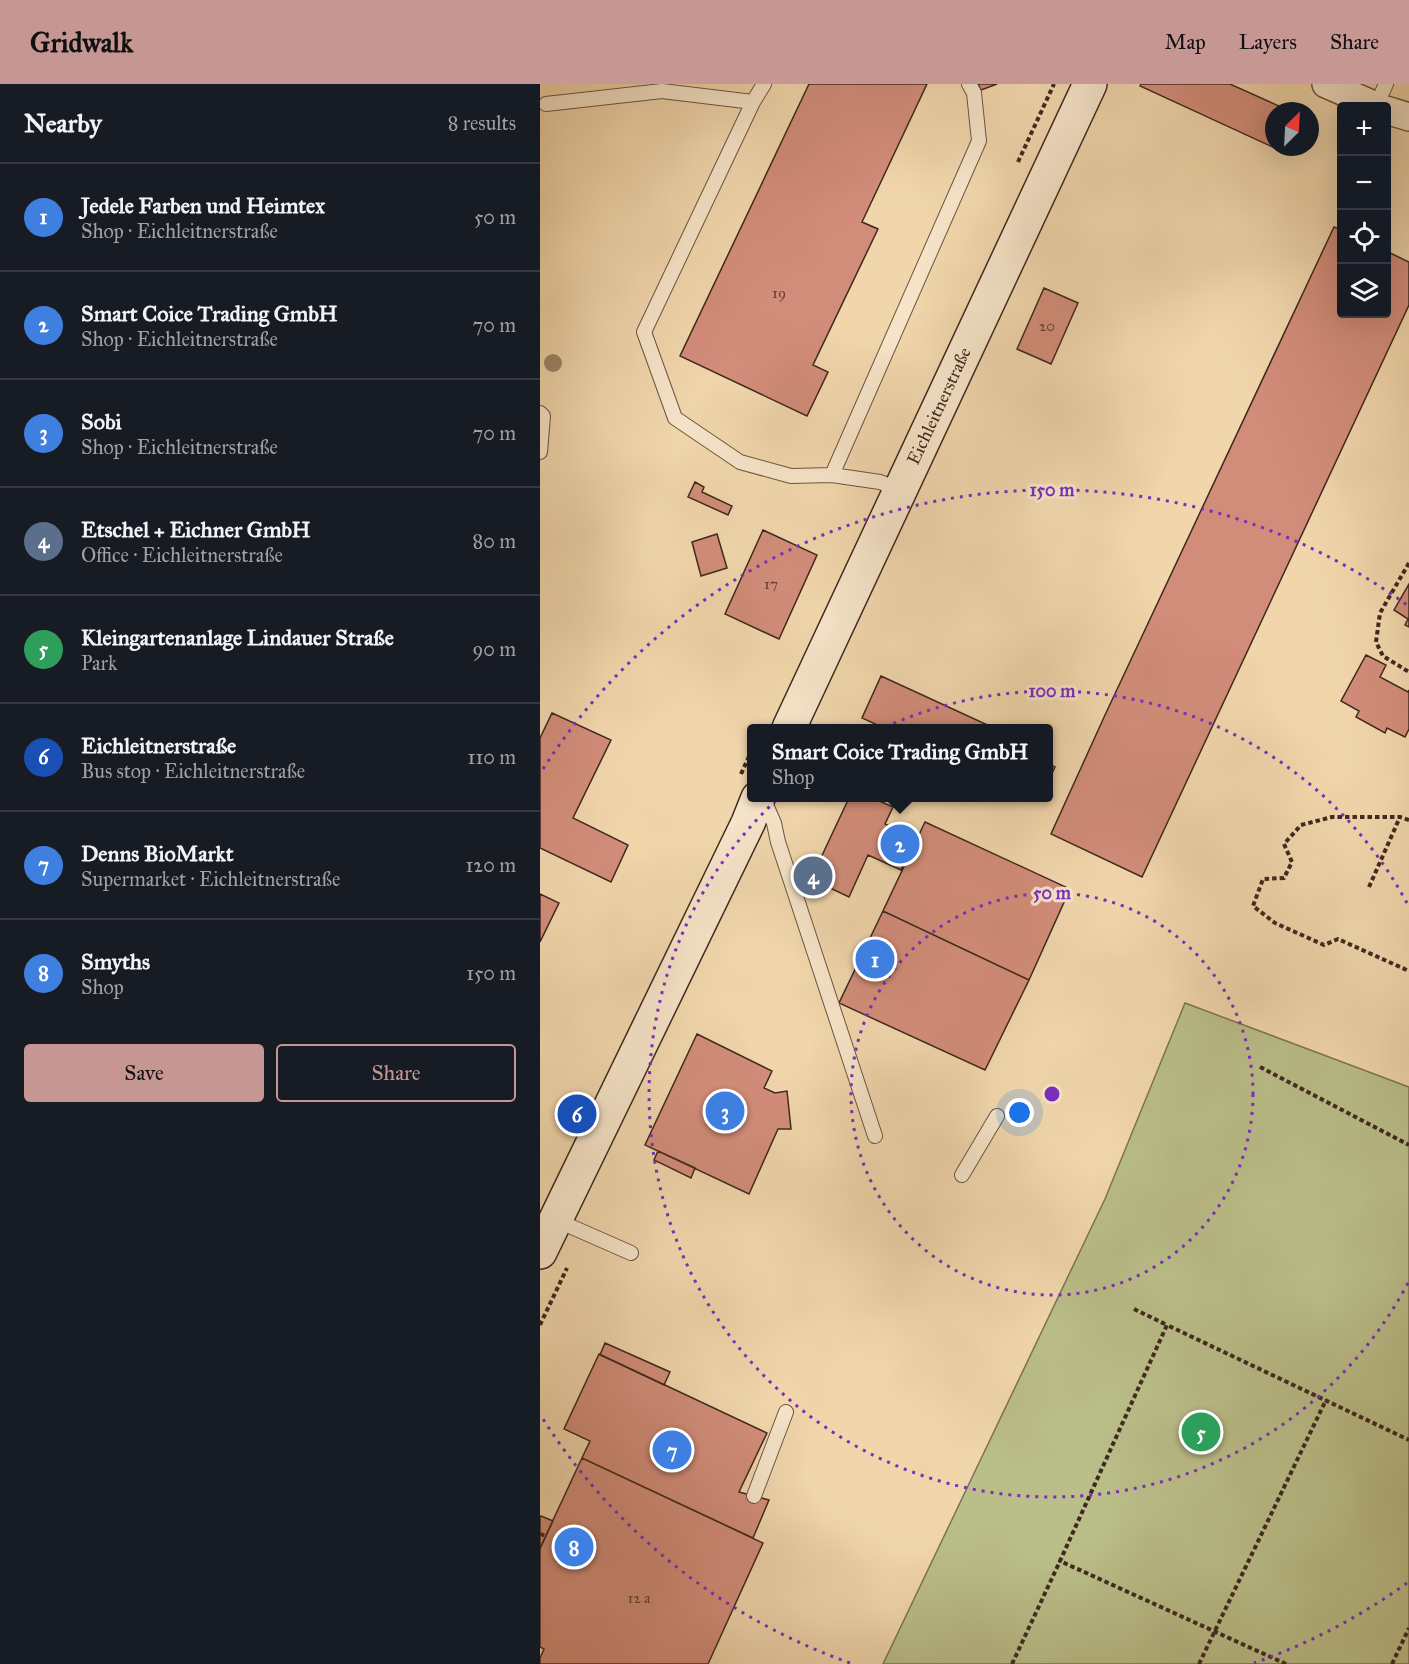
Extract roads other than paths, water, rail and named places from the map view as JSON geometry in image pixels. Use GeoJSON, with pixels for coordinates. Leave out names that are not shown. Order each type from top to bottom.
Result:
{"type":"FeatureCollection","features":[{"type":"Feature","properties":{"kind":"main road","name":"Eichleitnerstraße"},"geometry":{"type":"LineString","coordinates":[[794,724],[900,490],[1090,84]]}},
{"type":"Feature","properties":{"kind":"main road"},"geometry":{"type":"LineString","coordinates":[[540,1252],[757,802]]}},
{"type":"Feature","properties":{"kind":"street"},"geometry":{"type":"LineString","coordinates":[[1326,84],[1367,102]]}},
{"type":"Feature","properties":{"kind":"street"},"geometry":{"type":"LineString","coordinates":[[1391,112],[1409,117]]}},
{"type":"Feature","properties":{"kind":"lane"},"geometry":{"type":"LineString","coordinates":[[764,84],[753,102],[644,332],[675,418],[740,462],[791,476],[832,475],[880,482],[900,490]]}},
{"type":"Feature","properties":{"kind":"lane"},"geometry":{"type":"LineString","coordinates":[[832,475],[979,141],[974,93],[969,84]]}},
{"type":"Feature","properties":{"kind":"lane"},"geometry":{"type":"LineString","coordinates":[[1378,102],[1386,84]]}},
{"type":"Feature","properties":{"kind":"lane"},"geometry":{"type":"LineString","coordinates":[[546,104],[662,91],[753,102]]}},
{"type":"Feature","properties":{"kind":"lane"},"geometry":{"type":"LineString","coordinates":[[540,413],[543,416],[540,452]]}},
{"type":"Feature","properties":{"kind":"lane"},"geometry":{"type":"LineString","coordinates":[[766,802],[874,1136]]}},
{"type":"Feature","properties":{"kind":"lane"},"geometry":{"type":"LineString","coordinates":[[962,1175],[997,1116]]}},
{"type":"Feature","properties":{"kind":"lane"},"geometry":{"type":"LineString","coordinates":[[556,1220],[632,1253]]}},
{"type":"Feature","properties":{"kind":"lane"},"geometry":{"type":"LineString","coordinates":[[754,1496],[786,1412]]}},
{"type":"Feature","properties":{"kind":"place","name":"Smart Coice Trading GmbH"},"geometry":{"type":"Point","coordinates":[900,844]}},
{"type":"Feature","properties":{"kind":"place","name":"Etschel + Eichner GmbH"},"geometry":{"type":"Point","coordinates":[813,876]}},
{"type":"Feature","properties":{"kind":"place","name":"Jedele Farben und Heimtex"},"geometry":{"type":"Point","coordinates":[875,959]}},
{"type":"Feature","properties":{"kind":"place","name":"Sobi"},"geometry":{"type":"Point","coordinates":[725,1111]}},
{"type":"Feature","properties":{"kind":"place","name":"Eichleitnerstraße"},"geometry":{"type":"Point","coordinates":[577,1114]}},
{"type":"Feature","properties":{"kind":"place","name":"Kleingartenanlage Lindauer Straße"},"geometry":{"type":"Point","coordinates":[1201,1432]}},
{"type":"Feature","properties":{"kind":"place","name":"Denns BioMarkt"},"geometry":{"type":"Point","coordinates":[672,1450]}},
{"type":"Feature","properties":{"kind":"place","name":"Smyths"},"geometry":{"type":"Point","coordinates":[574,1547]}}]}
